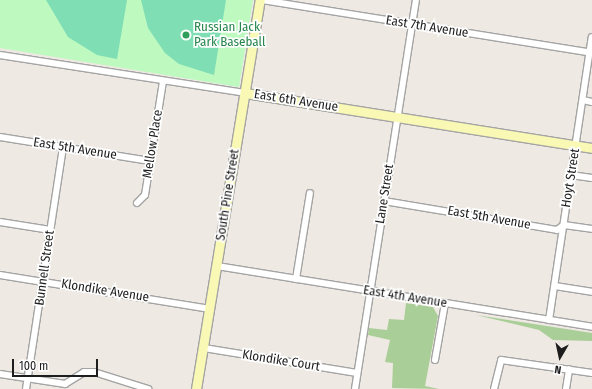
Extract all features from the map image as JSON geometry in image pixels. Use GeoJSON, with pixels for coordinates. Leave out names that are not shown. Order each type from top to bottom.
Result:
{"type":"FeatureCollection","features":[{"type":"Feature","properties":{"kind":"street","name":"East 7th Avenue"},"geometry":{"type":"LineString","coordinates":[[261,0],[591,53]]}},
{"type":"Feature","properties":{"kind":"street","name":"South Pine Street"},"geometry":{"type":"LineString","coordinates":[[196,389],[261,0]]}},
{"type":"Feature","properties":{"kind":"street","name":"Lane Street"},"geometry":{"type":"LineString","coordinates":[[355,389],[368,292],[398,117],[416,0]]}},
{"type":"Feature","properties":{"kind":"street","name":"Hoyt Street"},"geometry":{"type":"LineString","coordinates":[[549,320],[582,100],[591,53],[592,37]]}},
{"type":"Feature","properties":{"kind":"street","name":"East 6th Avenue"},"geometry":{"type":"LineString","coordinates":[[0,55],[592,148]]}},
{"type":"Feature","properties":{"kind":"street","name":"Mellow Place"},"geometry":{"type":"LineString","coordinates":[[137,203],[145,195],[163,81]]}},
{"type":"Feature","properties":{"kind":"street"},"geometry":{"type":"LineString","coordinates":[[582,100],[592,102]]}},
{"type":"Feature","properties":{"kind":"street","name":"East 5th Avenue"},"geometry":{"type":"LineString","coordinates":[[0,137],[150,161]]}},
{"type":"Feature","properties":{"kind":"street","name":"Bunnell Street"},"geometry":{"type":"LineString","coordinates":[[26,389],[63,148]]}},
{"type":"Feature","properties":{"kind":"street"},"geometry":{"type":"LineString","coordinates":[[571,175],[592,178]]}},
{"type":"Feature","properties":{"kind":"street"},"geometry":{"type":"LineString","coordinates":[[296,279],[310,193]]}},
{"type":"Feature","properties":{"kind":"street","name":"East 5th Avenue"},"geometry":{"type":"LineString","coordinates":[[384,201],[557,230],[564,225],[592,229]]}},
{"type":"Feature","properties":{"kind":"street"},"geometry":{"type":"LineString","coordinates":[[0,222],[50,230]]}},
{"type":"Feature","properties":{"kind":"street","name":"East 4th Avenue"},"geometry":{"type":"LineString","coordinates":[[217,266],[368,292],[592,327]]}},
{"type":"Feature","properties":{"kind":"street","name":"Klondike Avenue"},"geometry":{"type":"LineString","coordinates":[[0,275],[210,309]]}},
{"type":"Feature","properties":{"kind":"street"},"geometry":{"type":"LineString","coordinates":[[554,286],[592,292]]}},
{"type":"Feature","properties":{"kind":"street"},"geometry":{"type":"LineString","coordinates":[[435,360],[445,303]]}},
{"type":"Feature","properties":{"kind":"street","name":"Klondike Court"},"geometry":{"type":"LineString","coordinates":[[204,348],[357,373]]}},
{"type":"Feature","properties":{"kind":"street"},"geometry":{"type":"LineString","coordinates":[[494,389],[501,360],[592,373]]}},
{"type":"Feature","properties":{"kind":"street"},"geometry":{"type":"LineString","coordinates":[[566,389],[569,369]]}},
{"type":"Feature","properties":{"kind":"street"},"geometry":{"type":"LineString","coordinates":[[0,374],[65,384],[84,372],[94,372],[148,389]]}},
{"type":"Feature","properties":{"kind":"green space"},"geometry":{"type":"Polygon","coordinates":[[[0,0],[253,0],[239,87],[0,48],[0,0]]]}},
{"type":"Feature","properties":{"kind":"green space"},"geometry":{"type":"Polygon","coordinates":[[[46,0],[127,0],[117,59],[97,55],[68,37],[46,0]]]}},
{"type":"Feature","properties":{"kind":"green space","name":"Russian Jack Park Baseball"},"geometry":{"type":"Polygon","coordinates":[[[141,0],[226,0],[214,75],[179,64],[165,53],[148,28],[141,0]]]}},
{"type":"Feature","properties":{"kind":"green space"},"geometry":{"type":"Polygon","coordinates":[[[406,303],[433,307],[438,316],[425,386],[439,389],[392,388],[393,363],[385,362],[390,340],[368,335],[369,328],[387,330],[389,319],[404,320],[406,303]]]}},
{"type":"Feature","properties":{"kind":"green space"},"geometry":{"type":"Polygon","coordinates":[[[476,315],[592,333],[592,341],[553,340],[539,330],[476,315]]]}},
{"type":"Feature","properties":{"kind":"place","name":"Russian Jack Park Baseball"},"geometry":{"type":"Point","coordinates":[186,35]}}]}
